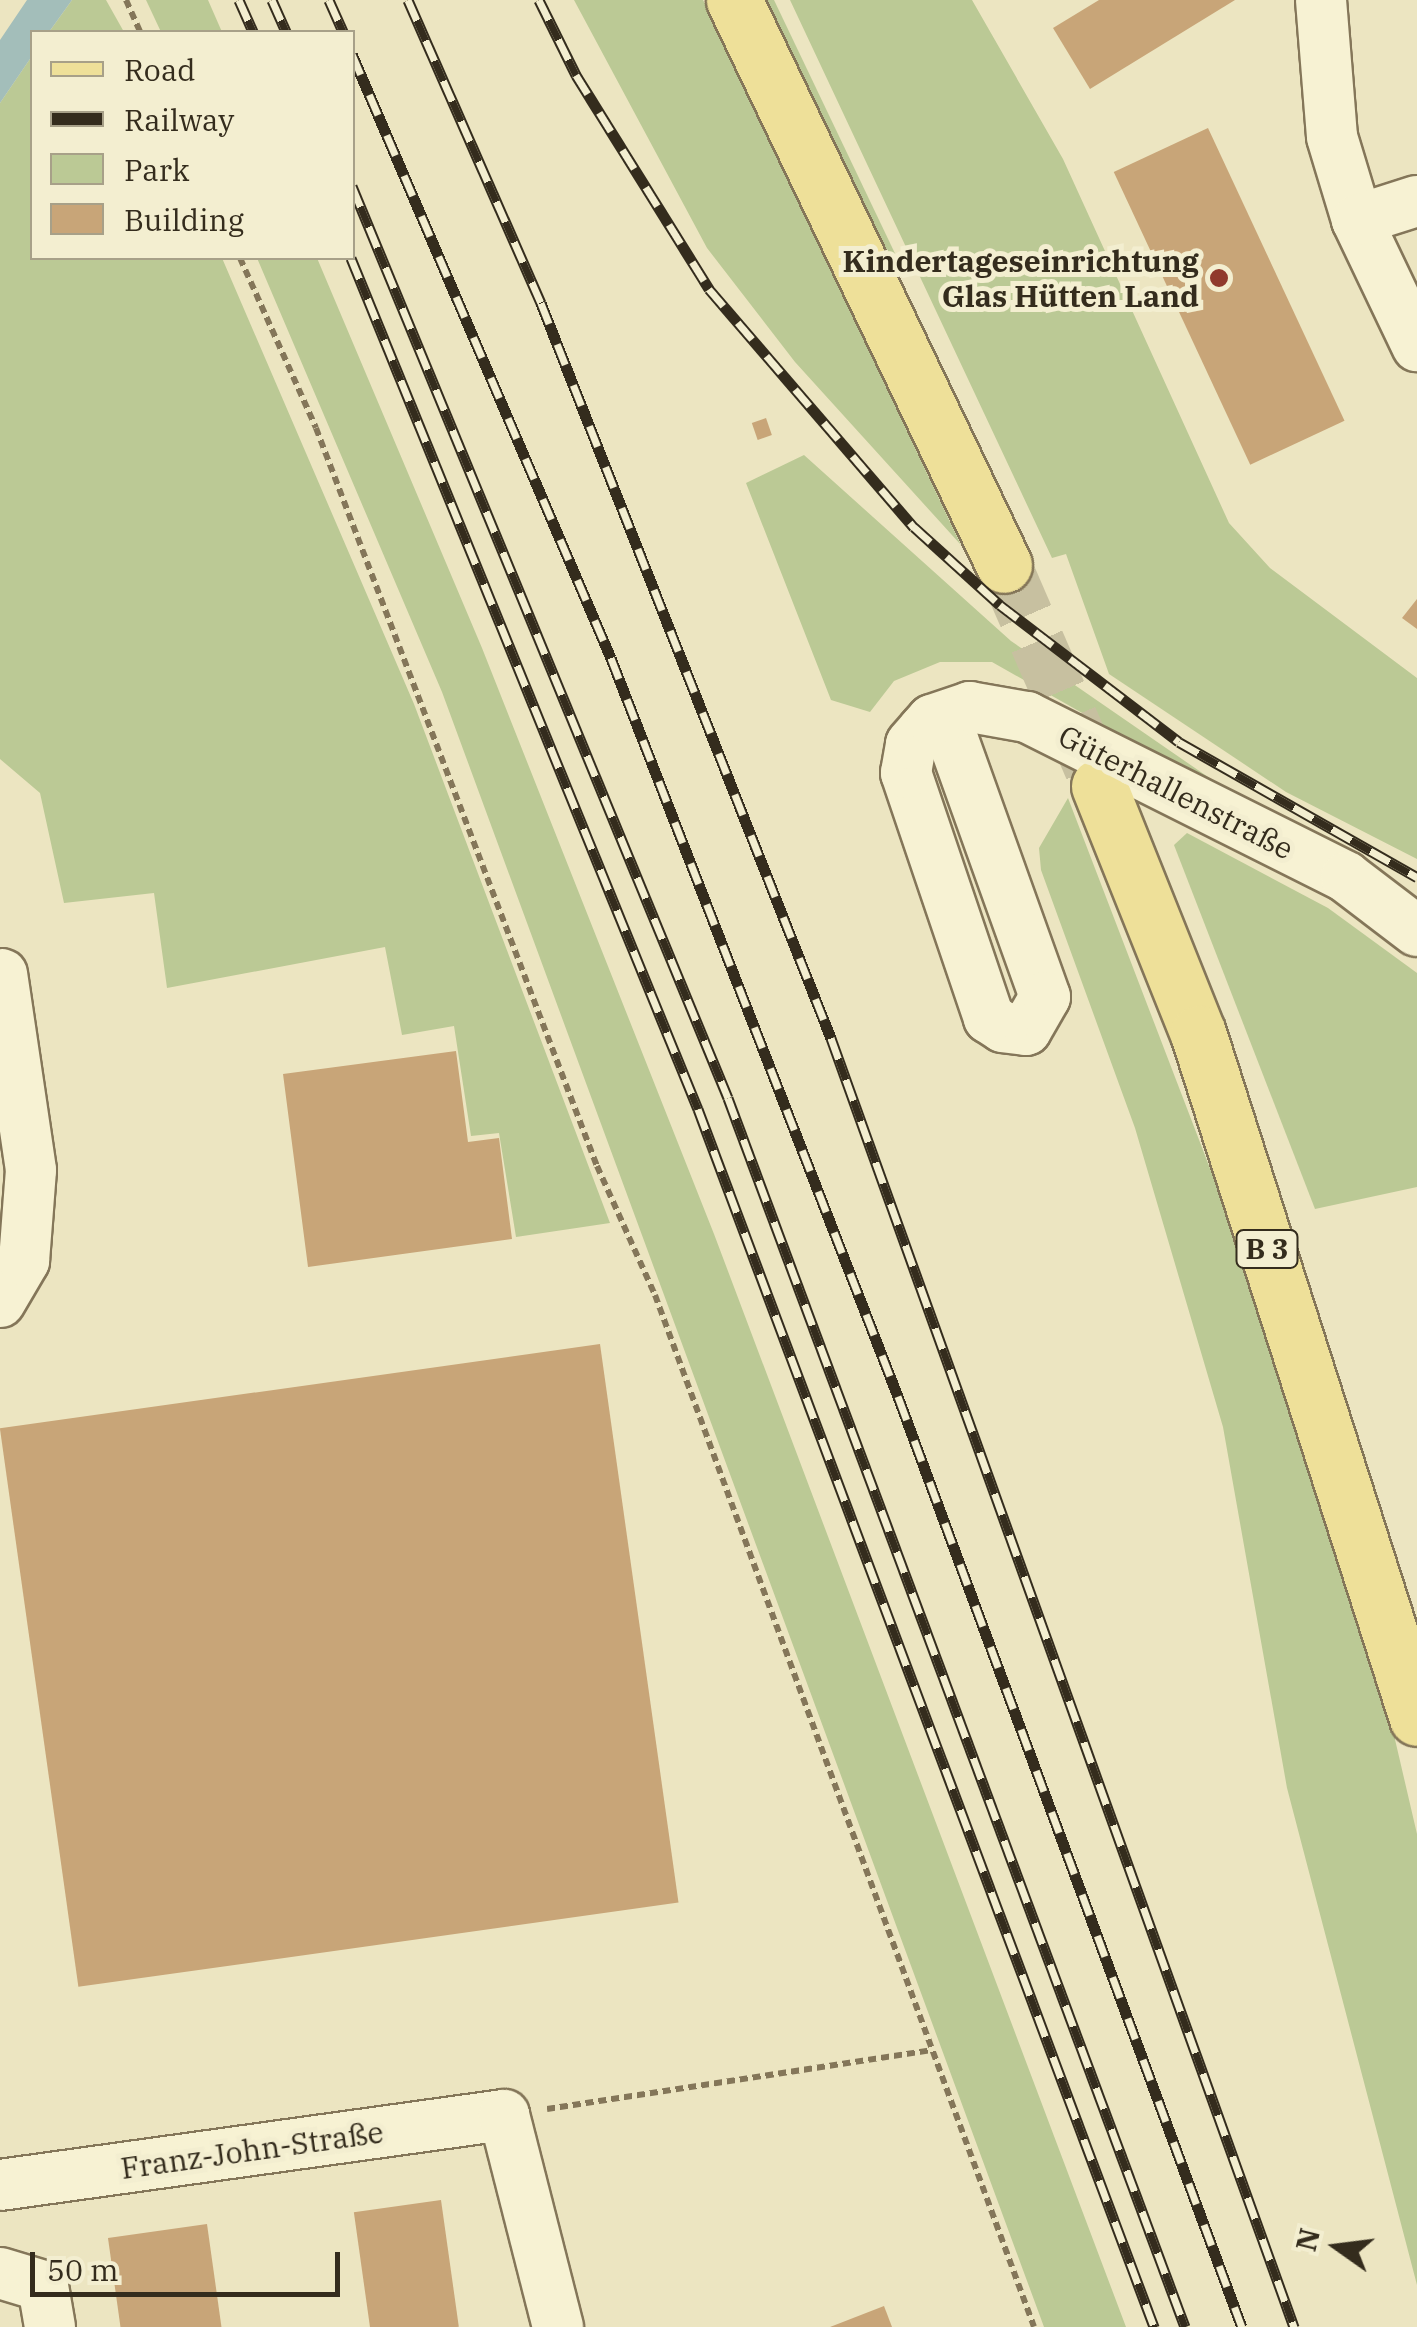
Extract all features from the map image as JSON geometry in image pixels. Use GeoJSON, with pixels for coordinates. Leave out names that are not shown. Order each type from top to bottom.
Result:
{"type":"FeatureCollection","features":[{"type":"Feature","properties":{"kind":"main road"},"geometry":{"type":"LineString","coordinates":[[734,0],[1004,565]]}},
{"type":"Feature","properties":{"kind":"main road","name":"B 3"},"geometry":{"type":"LineString","coordinates":[[1099,786],[1198,1033],[1417,1718]]}},
{"type":"Feature","properties":{"kind":"street"},"geometry":{"type":"LineString","coordinates":[[1320,0],[1332,137],[1357,220],[1417,346]]}},
{"type":"Feature","properties":{"kind":"street"},"geometry":{"type":"LineString","coordinates":[[1357,220],[1417,201]]}},
{"type":"Feature","properties":{"kind":"street","name":"Güterhallenstraße"},"geometry":{"type":"LineString","coordinates":[[924,730],[970,706],[1027,717],[1346,878],[1417,931]]}},
{"type":"Feature","properties":{"kind":"street"},"geometry":{"type":"LineString","coordinates":[[924,730],[952,738],[1045,997],[1026,1030],[990,1018],[906,774],[911,744],[924,730]]}},
{"type":"Feature","properties":{"kind":"street"},"geometry":{"type":"LineString","coordinates":[[0,1302],[24,1261],[2,974]]}},
{"type":"Feature","properties":{"kind":"street"},"geometry":{"type":"LineString","coordinates":[[504,2115],[558,2327]]}},
{"type":"Feature","properties":{"kind":"street","name":"Franz-John-Straße"},"geometry":{"type":"LineString","coordinates":[[0,2185],[504,2115]]}},
{"type":"Feature","properties":{"kind":"street"},"geometry":{"type":"LineString","coordinates":[[0,2273],[42,2286],[50,2327]]}},
{"type":"Feature","properties":{"kind":"path"},"geometry":{"type":"LineString","coordinates":[[126,0],[139,30]]}},
{"type":"Feature","properties":{"kind":"path"},"geometry":{"type":"LineString","coordinates":[[241,260],[316,428],[597,1166],[655,1295],[1034,2327]]}},
{"type":"Feature","properties":{"kind":"path"},"geometry":{"type":"LineString","coordinates":[[504,2115],[931,2050]]}},
{"type":"Feature","properties":{"kind":"green space"},"geometry":{"type":"Polygon","coordinates":[[[72,0],[106,0],[123,30],[50,30],[72,0]]]}},
{"type":"Feature","properties":{"kind":"green space"},"geometry":{"type":"Polygon","coordinates":[[[146,0],[208,0],[221,30],[160,30],[146,0]]]}},
{"type":"Feature","properties":{"kind":"green space"},"geometry":{"type":"Polygon","coordinates":[[[574,0],[703,0],[847,285],[840,290],[961,545],[795,362],[707,248],[574,0]]]}},
{"type":"Feature","properties":{"kind":"green space"},"geometry":{"type":"Polygon","coordinates":[[[759,0],[774,0],[901,266],[893,269],[759,0]]]}},
{"type":"Feature","properties":{"kind":"green space"},"geometry":{"type":"Polygon","coordinates":[[[790,0],[972,0],[1063,159],[1229,523],[1270,568],[1417,678],[1417,859],[1286,792],[1109,674],[1066,554],[1052,558],[790,0]]]}},
{"type":"Feature","properties":{"kind":"green space"},"geometry":{"type":"Polygon","coordinates":[[[30,59],[30,260],[223,260],[414,704],[610,1223],[516,1237],[499,1133],[471,1136],[454,1026],[402,1035],[385,947],[167,988],[154,893],[64,903],[40,793],[0,759],[0,103],[30,59]]]}},
{"type":"Feature","properties":{"kind":"green space"},"geometry":{"type":"Polygon","coordinates":[[[258,260],[318,260],[482,648],[714,1234],[1126,2327],[1044,2327],[442,692],[258,260]]]}},
{"type":"Feature","properties":{"kind":"green space"},"geometry":{"type":"Polygon","coordinates":[[[804,455],[1011,641],[1266,817],[992,662],[940,662],[894,681],[870,712],[831,700],[746,483],[804,455]]]}},
{"type":"Feature","properties":{"kind":"green space"},"geometry":{"type":"Polygon","coordinates":[[[1068,798],[1275,1338],[1377,1662],[1417,1834],[1417,2285],[1287,1788],[1223,1427],[1135,1128],[1041,870],[1039,848],[1068,798]]]}},
{"type":"Feature","properties":{"kind":"green space"},"geometry":{"type":"Polygon","coordinates":[[[1187,833],[1328,908],[1417,973],[1417,1187],[1315,1209],[1174,845],[1187,833]]]}},
{"type":"Feature","properties":{"kind":"water"},"geometry":{"type":"Polygon","coordinates":[[[27,0],[72,0],[50,30],[30,30],[30,59],[0,103],[0,40],[27,0]]]}},
{"type":"Feature","properties":{"kind":"building"},"geometry":{"type":"Polygon","coordinates":[[[1099,0],[1235,0],[1090,89],[1053,28],[1099,0]]]}},
{"type":"Feature","properties":{"kind":"building"},"geometry":{"type":"Polygon","coordinates":[[[1208,128],[1345,421],[1250,465],[1114,172],[1208,128]]]}},
{"type":"Feature","properties":{"kind":"building"},"geometry":{"type":"Polygon","coordinates":[[[766,418],[772,435],[758,440],[752,423],[766,418]]]}},
{"type":"Feature","properties":{"kind":"building"},"geometry":{"type":"Polygon","coordinates":[[[1417,599],[1417,629],[1402,618],[1417,599]]]}},
{"type":"Feature","properties":{"kind":"building"},"geometry":{"type":"Polygon","coordinates":[[[456,1051],[468,1142],[499,1138],[512,1239],[308,1267],[283,1074],[456,1051]]]}},
{"type":"Feature","properties":{"kind":"building"},"geometry":{"type":"Polygon","coordinates":[[[600,1344],[678,1903],[78,1987],[0,1428],[600,1344]]]}},
{"type":"Feature","properties":{"kind":"building"},"geometry":{"type":"Polygon","coordinates":[[[441,2200],[459,2327],[370,2327],[354,2212],[441,2200]]]}},
{"type":"Feature","properties":{"kind":"building"},"geometry":{"type":"Polygon","coordinates":[[[207,2224],[221,2327],[120,2327],[108,2238],[207,2224]]]}},
{"type":"Feature","properties":{"kind":"building"},"geometry":{"type":"Polygon","coordinates":[[[884,2306],[892,2327],[830,2327],[884,2306]]]}},
{"type":"Feature","properties":{"kind":"tunnel"},"geometry":{"type":"LineString","coordinates":[[1004,565],[1096,778]]}},
{"type":"Feature","properties":{"kind":"railway"},"geometry":{"type":"LineString","coordinates":[[239,0],[252,30]]}},
{"type":"Feature","properties":{"kind":"railway"},"geometry":{"type":"LineString","coordinates":[[272,0],[285,30]]}},
{"type":"Feature","properties":{"kind":"railway"},"geometry":{"type":"LineString","coordinates":[[329,0],[342,30]]}},
{"type":"Feature","properties":{"kind":"railway"},"geometry":{"type":"LineString","coordinates":[[408,0],[541,303],[831,1038],[1294,2327]]}},
{"type":"Feature","properties":{"kind":"railway"},"geometry":{"type":"LineString","coordinates":[[539,0],[576,75],[709,289],[914,527],[1000,605],[1179,742],[1417,877]]}},
{"type":"Feature","properties":{"kind":"railway"},"geometry":{"type":"LineString","coordinates":[[355,61],[611,658],[899,1399],[1242,2327]]}},
{"type":"Feature","properties":{"kind":"railway"},"geometry":{"type":"LineString","coordinates":[[355,193],[728,1098],[1185,2327]]}},
{"type":"Feature","properties":{"kind":"railway"},"geometry":{"type":"LineString","coordinates":[[352,260],[698,1109],[1154,2327]]}},
{"type":"Feature","properties":{"kind":"place","name":"Kindertageseinrichtung Glas Hütten Land"},"geometry":{"type":"Point","coordinates":[1219,278]}}]}
